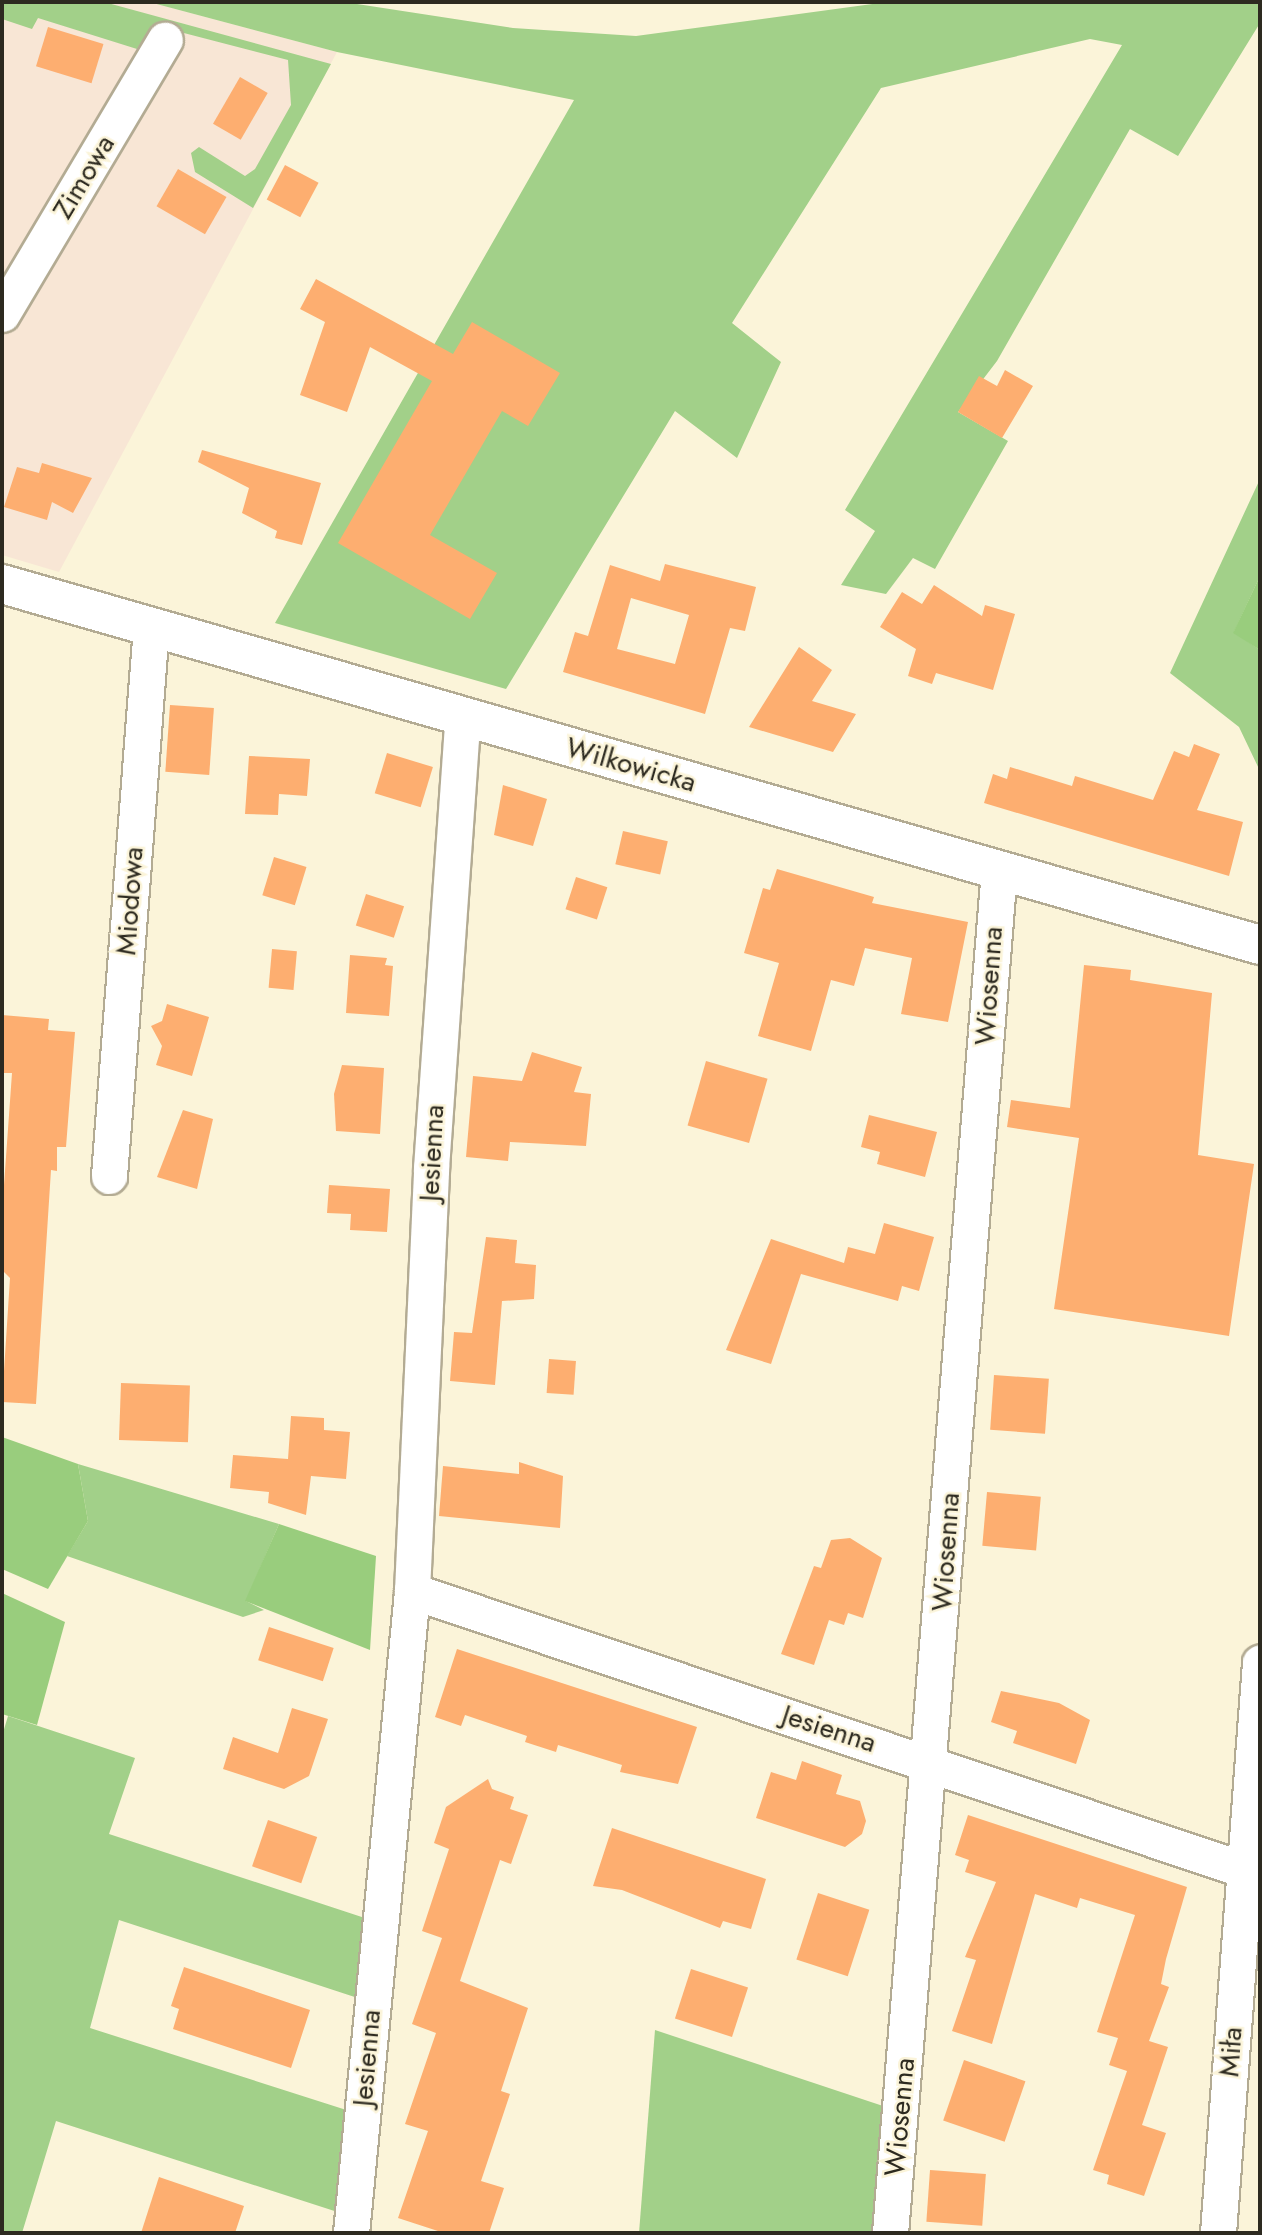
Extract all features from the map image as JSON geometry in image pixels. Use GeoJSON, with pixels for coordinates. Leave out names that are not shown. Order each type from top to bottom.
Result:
{"type":"FeatureCollection","features":[{"type":"Feature","properties":{"kind":"main road","name":"Wilkowicka"},"geometry":{"type":"LineString","coordinates":[[2,584],[1260,945]]}},
{"type":"Feature","properties":{"kind":"street","name":"Zimowa"},"geometry":{"type":"LineString","coordinates":[[2,314],[164,40]]}},
{"type":"Feature","properties":{"kind":"street","name":"Miodowa"},"geometry":{"type":"LineString","coordinates":[[108,1175],[151,626]]}},
{"type":"Feature","properties":{"kind":"street","name":"Jesienna"},"geometry":{"type":"LineString","coordinates":[[351,2233],[412,1591],[430,1168],[463,716]]}},
{"type":"Feature","properties":{"kind":"street","name":"Wiosenna"},"geometry":{"type":"LineString","coordinates":[[890,2233],[930,1762],[999,870]]}},
{"type":"Feature","properties":{"kind":"street","name":"Jesienna"},"geometry":{"type":"LineString","coordinates":[[412,1591],[930,1762],[1252,1873]]}},
{"type":"Feature","properties":{"kind":"street","name":"Miła"},"geometry":{"type":"LineString","coordinates":[[1218,2233],[1252,1873],[1260,1663]]}},
{"type":"Feature","properties":{"kind":"shaded area"},"geometry":{"type":"Polygon","coordinates":[[[2,2],[149,2],[337,52],[59,572],[2,555],[2,2]]]}},
{"type":"Feature","properties":{"kind":"green space"},"geometry":{"type":"Polygon","coordinates":[[[2,2],[104,2],[331,64],[253,208],[195,172],[191,153],[199,147],[245,176],[255,169],[291,105],[288,60],[153,25],[137,49],[38,18],[32,29],[2,19],[2,2]]]}},
{"type":"Feature","properties":{"kind":"green space"},"geometry":{"type":"Polygon","coordinates":[[[149,2],[344,2],[513,28],[636,36],[887,2],[1260,2],[1260,23],[1178,156],[1130,129],[997,361],[958,412],[1008,441],[935,569],[913,558],[886,594],[841,585],[875,531],[845,510],[1122,45],[1090,39],[881,88],[732,323],[781,362],[737,458],[675,411],[506,689],[275,623],[574,100],[337,52],[149,2]]]}},
{"type":"Feature","properties":{"kind":"green space"},"geometry":{"type":"Polygon","coordinates":[[[1260,479],[1260,576],[1234,632],[1260,650],[1260,771],[1239,727],[1170,673],[1260,479]]]}},
{"type":"Feature","properties":{"kind":"green space"},"geometry":{"type":"Polygon","coordinates":[[[1260,576],[1260,650],[1233,633],[1260,576]]]}},
{"type":"Feature","properties":{"kind":"green space"},"geometry":{"type":"Polygon","coordinates":[[[2,1437],[78,1464],[88,1521],[48,1589],[2,1569],[2,1437]]]}},
{"type":"Feature","properties":{"kind":"green space"},"geometry":{"type":"Polygon","coordinates":[[[78,1464],[279,1524],[246,1601],[264,1610],[243,1617],[67,1556],[88,1521],[78,1464]]]}},
{"type":"Feature","properties":{"kind":"green space"},"geometry":{"type":"Polygon","coordinates":[[[279,1524],[376,1556],[370,1650],[245,1601],[279,1524]]]}},
{"type":"Feature","properties":{"kind":"green space"},"geometry":{"type":"Polygon","coordinates":[[[2,1593],[65,1622],[37,1725],[2,1714],[2,1593]]]}},
{"type":"Feature","properties":{"kind":"green space"},"geometry":{"type":"Polygon","coordinates":[[[8,1716],[135,1758],[109,1834],[380,1923],[373,2003],[119,1920],[90,2028],[362,2115],[353,2217],[56,2121],[22,2233],[2,2233],[2,1736],[8,1716]]]}},
{"type":"Feature","properties":{"kind":"green space"},"geometry":{"type":"Polygon","coordinates":[[[655,2030],[889,2108],[879,2233],[639,2233],[655,2030]]]}},
{"type":"Feature","properties":{"kind":"building"},"geometry":{"type":"Polygon","coordinates":[[[48,27],[103,44],[91,83],[36,66],[48,27]]]}},
{"type":"Feature","properties":{"kind":"building"},"geometry":{"type":"Polygon","coordinates":[[[240,77],[268,93],[241,140],[213,124],[240,77]]]}},
{"type":"Feature","properties":{"kind":"building"},"geometry":{"type":"Polygon","coordinates":[[[285,165],[319,183],[300,217],[267,199],[285,165]]]}},
{"type":"Feature","properties":{"kind":"building"},"geometry":{"type":"Polygon","coordinates":[[[178,169],[226,197],[205,234],[156,206],[178,169]]]}},
{"type":"Feature","properties":{"kind":"building"},"geometry":{"type":"Polygon","coordinates":[[[316,279],[453,354],[472,322],[560,373],[528,426],[502,411],[430,535],[497,573],[470,619],[338,543],[432,381],[370,347],[347,412],[300,395],[325,322],[300,309],[316,279]]]}},
{"type":"Feature","properties":{"kind":"building"},"geometry":{"type":"Polygon","coordinates":[[[1005,370],[1033,386],[1002,438],[958,412],[979,376],[997,386],[1005,370]]]}},
{"type":"Feature","properties":{"kind":"building"},"geometry":{"type":"Polygon","coordinates":[[[202,450],[321,483],[302,545],[275,538],[277,531],[242,513],[249,488],[198,462],[202,450]]]}},
{"type":"Feature","properties":{"kind":"building"},"geometry":{"type":"Polygon","coordinates":[[[42,463],[92,478],[73,513],[52,502],[47,520],[4,507],[17,467],[39,473],[42,463]]]}},
{"type":"Feature","properties":{"kind":"building"},"geometry":{"type":"Polygon","coordinates":[[[665,564],[756,587],[745,631],[730,628],[705,714],[563,672],[575,632],[588,636],[610,565],[660,581],[665,564]],[[631,598],[617,649],[675,664],[689,615],[631,598]]]}},
{"type":"Feature","properties":{"kind":"building"},"geometry":{"type":"Polygon","coordinates":[[[934,585],[982,616],[985,605],[1015,614],[993,690],[936,673],[932,684],[908,676],[916,649],[880,627],[902,592],[922,604],[934,585]]]}},
{"type":"Feature","properties":{"kind":"building"},"geometry":{"type":"Polygon","coordinates":[[[799,647],[832,670],[812,701],[856,714],[833,752],[749,727],[799,647]]]}},
{"type":"Feature","properties":{"kind":"building"},"geometry":{"type":"Polygon","coordinates":[[[170,705],[214,708],[209,775],[165,772],[170,705]]]}},
{"type":"Feature","properties":{"kind":"building"},"geometry":{"type":"Polygon","coordinates":[[[1194,744],[1220,754],[1197,810],[1243,822],[1229,876],[984,803],[993,774],[1007,779],[1010,767],[1072,786],[1075,776],[1153,800],[1174,751],[1189,757],[1194,744]]]}},
{"type":"Feature","properties":{"kind":"building"},"geometry":{"type":"Polygon","coordinates":[[[387,753],[433,767],[421,807],[375,793],[387,753]]]}},
{"type":"Feature","properties":{"kind":"building"},"geometry":{"type":"Polygon","coordinates":[[[249,756],[310,759],[307,796],[279,794],[278,815],[245,814],[249,756]]]}},
{"type":"Feature","properties":{"kind":"building"},"geometry":{"type":"Polygon","coordinates":[[[503,785],[547,799],[533,846],[494,835],[503,785]]]}},
{"type":"Feature","properties":{"kind":"building"},"geometry":{"type":"Polygon","coordinates":[[[623,831],[668,841],[660,874],[615,864],[623,831]]]}},
{"type":"Feature","properties":{"kind":"building"},"geometry":{"type":"Polygon","coordinates":[[[274,857],[307,867],[295,905],[262,895],[274,857]]]}},
{"type":"Feature","properties":{"kind":"building"},"geometry":{"type":"Polygon","coordinates":[[[777,869],[874,897],[872,903],[968,922],[948,1022],[901,1014],[912,958],[865,948],[854,986],[831,980],[811,1051],[758,1036],[779,963],[744,953],[763,888],[770,890],[777,869]]]}},
{"type":"Feature","properties":{"kind":"building"},"geometry":{"type":"Polygon","coordinates":[[[576,877],[607,887],[597,920],[565,909],[576,877]]]}},
{"type":"Feature","properties":{"kind":"building"},"geometry":{"type":"Polygon","coordinates":[[[366,894],[404,906],[394,938],[356,925],[366,894]]]}},
{"type":"Feature","properties":{"kind":"building"},"geometry":{"type":"Polygon","coordinates":[[[272,949],[297,951],[294,990],[269,988],[272,949]]]}},
{"type":"Feature","properties":{"kind":"building"},"geometry":{"type":"Polygon","coordinates":[[[350,955],[387,958],[385,965],[393,966],[389,1016],[346,1013],[350,955]]]}},
{"type":"Feature","properties":{"kind":"building"},"geometry":{"type":"Polygon","coordinates":[[[1084,965],[1131,970],[1130,980],[1212,993],[1198,1155],[1254,1164],[1229,1336],[1054,1309],[1079,1138],[1007,1127],[1011,1100],[1070,1108],[1084,965]]]}},
{"type":"Feature","properties":{"kind":"building"},"geometry":{"type":"Polygon","coordinates":[[[167,1004],[209,1017],[192,1076],[156,1065],[162,1046],[151,1026],[162,1021],[167,1004]]]}},
{"type":"Feature","properties":{"kind":"building"},"geometry":{"type":"Polygon","coordinates":[[[2,1015],[49,1019],[48,1030],[75,1032],[66,1147],[57,1147],[57,1171],[51,1170],[36,1404],[2,1402],[10,1278],[2,1270],[2,1213],[12,1073],[2,1073],[2,1015]]]}},
{"type":"Feature","properties":{"kind":"building"},"geometry":{"type":"Polygon","coordinates":[[[532,1052],[582,1067],[574,1092],[591,1094],[586,1146],[510,1142],[508,1161],[466,1157],[473,1076],[522,1081],[532,1052]]]}},
{"type":"Feature","properties":{"kind":"building"},"geometry":{"type":"Polygon","coordinates":[[[706,1061],[768,1079],[749,1143],[688,1125],[706,1061]]]}},
{"type":"Feature","properties":{"kind":"building"},"geometry":{"type":"Polygon","coordinates":[[[342,1065],[384,1068],[380,1134],[336,1131],[334,1094],[342,1065]]]}},
{"type":"Feature","properties":{"kind":"building"},"geometry":{"type":"Polygon","coordinates":[[[183,1110],[213,1119],[197,1189],[157,1177],[183,1110]]]}},
{"type":"Feature","properties":{"kind":"building"},"geometry":{"type":"Polygon","coordinates":[[[869,1115],[937,1132],[925,1177],[877,1164],[880,1152],[861,1147],[869,1115]]]}},
{"type":"Feature","properties":{"kind":"building"},"geometry":{"type":"Polygon","coordinates":[[[329,1185],[390,1189],[387,1232],[350,1230],[351,1214],[327,1213],[329,1185]]]}},
{"type":"Feature","properties":{"kind":"building"},"geometry":{"type":"Polygon","coordinates":[[[884,1223],[934,1237],[919,1291],[902,1286],[898,1301],[801,1274],[771,1364],[726,1350],[771,1239],[844,1263],[848,1247],[875,1254],[884,1223]]]}},
{"type":"Feature","properties":{"kind":"building"},"geometry":{"type":"Polygon","coordinates":[[[486,1237],[517,1240],[515,1263],[536,1265],[534,1299],[502,1301],[495,1385],[450,1381],[454,1332],[472,1333],[486,1237]]]}},
{"type":"Feature","properties":{"kind":"building"},"geometry":{"type":"Polygon","coordinates":[[[549,1359],[576,1361],[574,1395],[547,1393],[549,1359]]]}},
{"type":"Feature","properties":{"kind":"building"},"geometry":{"type":"Polygon","coordinates":[[[994,1375],[1049,1379],[1045,1434],[990,1430],[994,1375]]]}},
{"type":"Feature","properties":{"kind":"building"},"geometry":{"type":"Polygon","coordinates":[[[121,1383],[190,1385],[188,1442],[119,1440],[121,1383]]]}},
{"type":"Feature","properties":{"kind":"building"},"geometry":{"type":"Polygon","coordinates":[[[291,1416],[324,1418],[324,1430],[350,1432],[346,1479],[311,1476],[306,1515],[268,1503],[269,1492],[230,1488],[233,1455],[288,1459],[291,1416]]]}},
{"type":"Feature","properties":{"kind":"building"},"geometry":{"type":"Polygon","coordinates":[[[519,1462],[563,1476],[560,1528],[439,1516],[443,1466],[519,1474],[519,1462]]]}},
{"type":"Feature","properties":{"kind":"building"},"geometry":{"type":"Polygon","coordinates":[[[987,1492],[1041,1497],[1036,1551],[982,1546],[987,1492]]]}},
{"type":"Feature","properties":{"kind":"building"},"geometry":{"type":"Polygon","coordinates":[[[850,1538],[882,1558],[863,1618],[848,1613],[844,1625],[829,1620],[814,1665],[781,1654],[814,1566],[821,1568],[831,1540],[850,1538]]]}},
{"type":"Feature","properties":{"kind":"building"},"geometry":{"type":"Polygon","coordinates":[[[269,1627],[334,1648],[323,1681],[258,1660],[269,1627]]]}},
{"type":"Feature","properties":{"kind":"building"},"geometry":{"type":"Polygon","coordinates":[[[457,1649],[697,1727],[678,1784],[620,1772],[622,1765],[558,1745],[556,1752],[525,1742],[527,1736],[465,1715],[461,1726],[435,1717],[457,1649]]]}},
{"type":"Feature","properties":{"kind":"building"},"geometry":{"type":"Polygon","coordinates":[[[1001,1691],[1059,1703],[1090,1720],[1076,1764],[1013,1743],[1017,1731],[991,1722],[1001,1691]]]}},
{"type":"Feature","properties":{"kind":"building"},"geometry":{"type":"Polygon","coordinates":[[[292,1708],[328,1719],[309,1776],[284,1789],[223,1769],[233,1737],[278,1753],[292,1708]]]}},
{"type":"Feature","properties":{"kind":"building"},"geometry":{"type":"Polygon","coordinates":[[[802,1761],[842,1775],[836,1794],[860,1801],[866,1821],[862,1834],[845,1847],[756,1818],[771,1772],[796,1780],[802,1761]]]}},
{"type":"Feature","properties":{"kind":"building"},"geometry":{"type":"Polygon","coordinates":[[[488,1779],[492,1789],[514,1797],[510,1809],[528,1815],[511,1864],[500,1860],[460,1981],[528,2008],[501,2091],[510,2094],[481,2181],[504,2188],[489,2233],[444,2233],[398,2218],[428,2131],[405,2124],[436,2033],[412,2024],[442,1938],[422,1931],[449,1849],[434,1843],[446,1807],[488,1779]]]}},
{"type":"Feature","properties":{"kind":"building"},"geometry":{"type":"Polygon","coordinates":[[[968,1815],[1187,1887],[1161,1984],[1169,1987],[1149,2041],[1168,2047],[1142,2125],[1166,2133],[1144,2196],[1107,2184],[1109,2175],[1093,2170],[1127,2071],[1109,2065],[1118,2038],[1097,2032],[1135,1915],[1080,1898],[1077,1908],[1035,1894],[992,2044],[952,2031],[976,1960],[965,1957],[996,1882],[965,1872],[969,1860],[955,1855],[968,1815]]]}},
{"type":"Feature","properties":{"kind":"building"},"geometry":{"type":"Polygon","coordinates":[[[268,1820],[317,1837],[301,1883],[252,1866],[268,1820]]]}},
{"type":"Feature","properties":{"kind":"building"},"geometry":{"type":"Polygon","coordinates":[[[612,1828],[766,1879],[751,1929],[723,1921],[720,1928],[622,1890],[593,1886],[612,1828]]]}},
{"type":"Feature","properties":{"kind":"building"},"geometry":{"type":"Polygon","coordinates":[[[818,1893],[869,1910],[848,1976],[796,1960],[818,1893]]]}},
{"type":"Feature","properties":{"kind":"building"},"geometry":{"type":"Polygon","coordinates":[[[184,1967],[310,2010],[291,2068],[173,2029],[179,2009],[171,2006],[184,1967]]]}},
{"type":"Feature","properties":{"kind":"building"},"geometry":{"type":"Polygon","coordinates":[[[691,1969],[748,1988],[732,2037],[675,2018],[691,1969]]]}},
{"type":"Feature","properties":{"kind":"building"},"geometry":{"type":"Polygon","coordinates":[[[964,2060],[1025,2081],[1005,2142],[943,2121],[964,2060]]]}},
{"type":"Feature","properties":{"kind":"building"},"geometry":{"type":"Polygon","coordinates":[[[930,2170],[986,2174],[982,2226],[926,2222],[930,2170]]]}},
{"type":"Feature","properties":{"kind":"building"},"geometry":{"type":"Polygon","coordinates":[[[159,2177],[244,2206],[235,2233],[141,2233],[159,2177]]]}}]}
